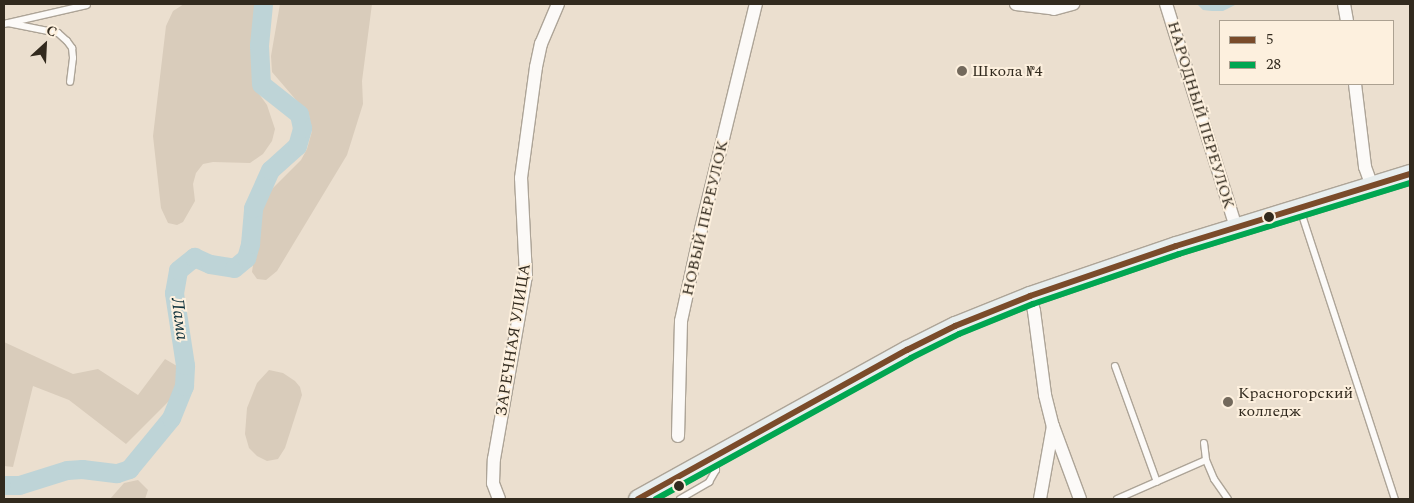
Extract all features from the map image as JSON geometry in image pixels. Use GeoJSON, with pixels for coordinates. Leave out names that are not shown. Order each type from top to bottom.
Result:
{"type":"FeatureCollection","features":[{"type":"Feature","properties":{"kind":"main road"},"geometry":{"type":"LineString","coordinates":[[638,499],[907,350],[955,326],[1030,296],[1236,227],[1410,174]]}},
{"type":"Feature","properties":{"kind":"street","name":"ЗАРЕЧНАЯ УЛИЦА"},"geometry":{"type":"LineString","coordinates":[[498,499],[493,483],[494,459],[526,276],[521,178],[536,67],[541,44],[558,4]]}},
{"type":"Feature","properties":{"kind":"street","name":"НОВЫЙ ПЕРЕУЛОК"},"geometry":{"type":"LineString","coordinates":[[678,436],[681,321],[701,229],[756,4]]}},
{"type":"Feature","properties":{"kind":"street"},"geometry":{"type":"LineString","coordinates":[[1016,4],[1054,8],[1074,4]]}},
{"type":"Feature","properties":{"kind":"street","name":"НАРОДНЫЙ ПЕРЕУЛОК"},"geometry":{"type":"LineString","coordinates":[[1166,4],[1236,227]]}},
{"type":"Feature","properties":{"kind":"street"},"geometry":{"type":"LineString","coordinates":[[1344,4],[1347,20]]}},
{"type":"Feature","properties":{"kind":"street"},"geometry":{"type":"LineString","coordinates":[[1355,85],[1364,159],[1372,186]]}},
{"type":"Feature","properties":{"kind":"street"},"geometry":{"type":"LineString","coordinates":[[1030,296],[1034,311],[1045,395],[1053,426],[1080,499]]}},
{"type":"Feature","properties":{"kind":"street"},"geometry":{"type":"LineString","coordinates":[[1040,499],[1053,426]]}},
{"type":"Feature","properties":{"kind":"lane"},"geometry":{"type":"LineString","coordinates":[[6,24],[87,5]]}},
{"type":"Feature","properties":{"kind":"lane"},"geometry":{"type":"LineString","coordinates":[[6,24],[58,33],[67,41],[72,48],[73,58],[70,82]]}},
{"type":"Feature","properties":{"kind":"lane"},"geometry":{"type":"LineString","coordinates":[[1300,208],[1395,499]]}},
{"type":"Feature","properties":{"kind":"lane"},"geometry":{"type":"LineString","coordinates":[[1115,366],[1157,482]]}},
{"type":"Feature","properties":{"kind":"lane"},"geometry":{"type":"LineString","coordinates":[[1204,443],[1206,460],[1214,479],[1228,499]]}},
{"type":"Feature","properties":{"kind":"lane"},"geometry":{"type":"LineString","coordinates":[[680,499],[709,482],[716,470],[717,456]]}},
{"type":"Feature","properties":{"kind":"lane"},"geometry":{"type":"LineString","coordinates":[[1116,499],[1206,460]]}},
{"type":"Feature","properties":{"kind":"shaded area"},"geometry":{"type":"Polygon","coordinates":[[[184,4],[258,4],[255,29],[254,77],[259,94],[267,105],[275,129],[272,141],[263,154],[250,163],[213,162],[203,164],[196,173],[193,184],[195,201],[183,222],[177,225],[168,223],[161,208],[153,136],[166,26],[173,11],[184,4]]]}},
{"type":"Feature","properties":{"kind":"shaded area"},"geometry":{"type":"Polygon","coordinates":[[[280,4],[372,4],[362,81],[363,104],[347,155],[277,271],[266,280],[257,279],[252,272],[260,216],[265,201],[273,188],[301,160],[307,149],[312,131],[309,115],[272,72],[271,56],[280,4]]]}},
{"type":"Feature","properties":{"kind":"shaded area"},"geometry":{"type":"Polygon","coordinates":[[[1197,4],[1237,4],[1223,11],[1212,11],[1203,10],[1197,4]]]}},
{"type":"Feature","properties":{"kind":"shaded area"},"geometry":{"type":"Polygon","coordinates":[[[4,342],[73,374],[98,369],[138,395],[165,359],[177,366],[179,378],[169,401],[126,444],[69,400],[33,386],[13,467],[4,466],[4,342]]]}},
{"type":"Feature","properties":{"kind":"shaded area"},"geometry":{"type":"Polygon","coordinates":[[[269,370],[283,373],[295,381],[300,387],[302,395],[285,448],[278,459],[267,461],[257,456],[249,448],[245,434],[247,408],[257,383],[269,370]]]}},
{"type":"Feature","properties":{"kind":"shaded area"},"geometry":{"type":"Polygon","coordinates":[[[138,480],[148,490],[145,499],[110,499],[124,483],[138,480]]]}},
{"type":"Feature","properties":{"kind":"waterway","name":"Лама"},"geometry":{"type":"LineString","coordinates":[[4,485],[19,485],[67,470],[82,469],[117,473],[129,469],[171,418],[184,386],[185,365],[174,293],[178,270],[194,257],[210,264],[234,268],[246,258],[250,244],[253,208],[270,170],[297,146],[302,128],[299,114],[261,84],[259,45],[263,4]]}},
{"type":"Feature","properties":{"kind":"transit line","name":"5"},"geometry":{"type":"LineString","coordinates":[[638,499],[907,350],[955,326],[1030,296],[1176,246],[1410,174]]}},
{"type":"Feature","properties":{"kind":"transit line","name":"28"},"geometry":{"type":"LineString","coordinates":[[656,499],[911,358],[959,334],[1033,304],[1179,254],[1410,183]]}},
{"type":"Feature","properties":{"kind":"place","name":"Школа №4"},"geometry":{"type":"Point","coordinates":[962,71]}},
{"type":"Feature","properties":{"kind":"place","name":"Красногорский колледж"},"geometry":{"type":"Point","coordinates":[1228,402]}}]}
